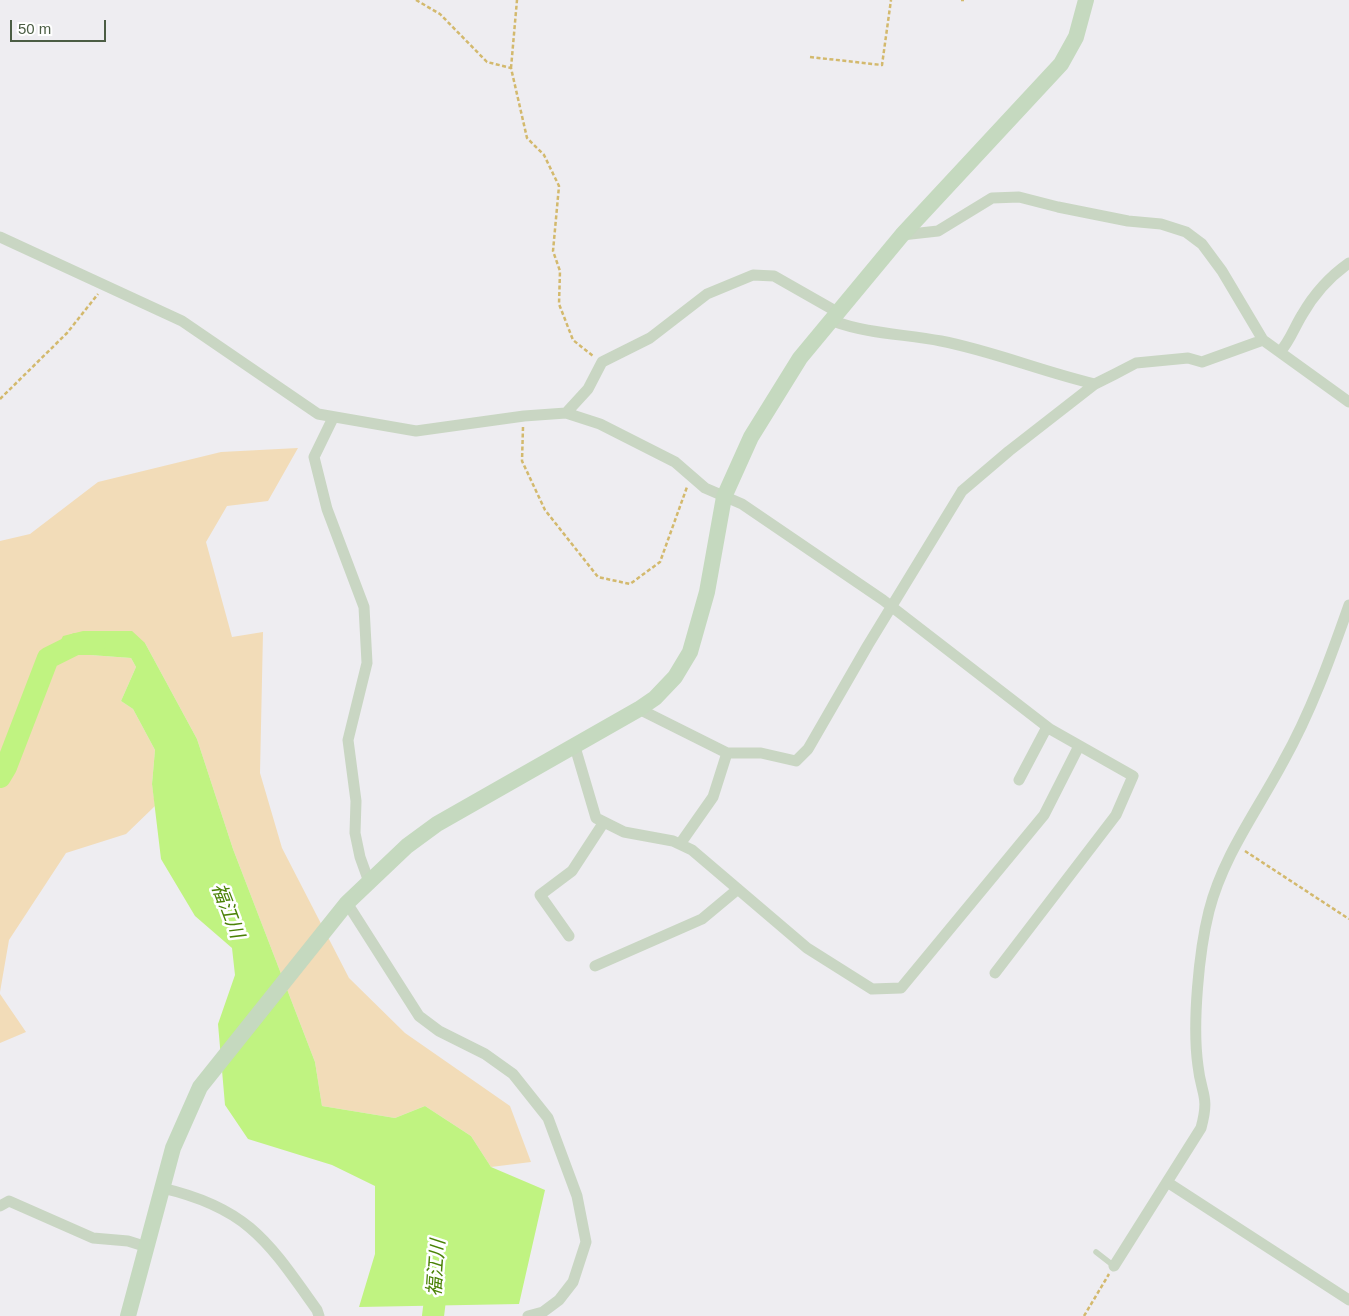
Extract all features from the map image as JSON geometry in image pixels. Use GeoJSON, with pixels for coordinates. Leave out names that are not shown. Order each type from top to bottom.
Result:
{"type":"FeatureCollection","features":[{"type":"Feature","properties":{"kind":"street"},"geometry":{"type":"LineString","coordinates":[[128,1316],[173,1148],[200,1087],[347,903],[407,846],[437,824],[639,709],[655,698],[675,677],[690,652],[707,592],[724,497],[751,437],[800,358],[836,317],[902,235],[1062,64],[1076,37],[1086,0]]}},
{"type":"Feature","properties":{"kind":"street"},"geometry":{"type":"LineString","coordinates":[[902,235],[938,231],[992,198],[1019,197],[1128,221],[1160,224],[1186,232],[1202,244],[1222,271],[1263,340],[1349,402]]}},
{"type":"Feature","properties":{"kind":"street"},"geometry":{"type":"LineString","coordinates":[[0,237],[182,322],[318,414],[416,431],[524,416],[566,413],[600,424],[675,462],[705,488],[742,504],[890,608],[1047,727],[1133,776],[1116,814],[995,973]]}},
{"type":"Feature","properties":{"kind":"street"},"geometry":{"type":"LineString","coordinates":[[1280,352],[1323,284],[1349,263]]}},
{"type":"Feature","properties":{"kind":"street"},"geometry":{"type":"LineString","coordinates":[[566,413],[588,389],[602,362],[650,338],[707,294],[753,275],[774,276],[836,317],[846,326],[941,341],[1095,384]]}},
{"type":"Feature","properties":{"kind":"street"},"geometry":{"type":"LineString","coordinates":[[639,709],[728,753],[761,753],[796,761],[808,749],[890,608],[962,491],[1009,450],[1095,384],[1136,363],[1188,358],[1202,362],[1263,340]]}},
{"type":"Feature","properties":{"kind":"street"},"geometry":{"type":"LineString","coordinates":[[333,418],[314,457],[327,509],[364,608],[367,662],[348,740],[356,801],[355,833],[360,857],[369,882]]}},
{"type":"Feature","properties":{"kind":"street"},"geometry":{"type":"LineString","coordinates":[[1114,1266],[1201,1128],[1206,1109],[1205,1094],[1198,1066],[1196,1015],[1208,912],[1219,877],[1235,845],[1283,762],[1317,695],[1349,605]]}},
{"type":"Feature","properties":{"kind":"street"},"geometry":{"type":"LineString","coordinates":[[1019,780],[1047,727]]}},
{"type":"Feature","properties":{"kind":"street"},"geometry":{"type":"LineString","coordinates":[[574,746],[596,818],[624,832],[673,841],[692,850],[807,948],[872,989],[901,988],[1044,815],[1079,746]]}},
{"type":"Feature","properties":{"kind":"street"},"geometry":{"type":"LineString","coordinates":[[680,844],[713,797],[728,753]]}},
{"type":"Feature","properties":{"kind":"street"},"geometry":{"type":"LineString","coordinates":[[569,936],[540,894],[572,871],[604,822]]}},
{"type":"Feature","properties":{"kind":"street"},"geometry":{"type":"LineString","coordinates":[[595,966],[702,919],[738,889]]}},
{"type":"Feature","properties":{"kind":"street"},"geometry":{"type":"LineString","coordinates":[[347,903],[418,1016],[439,1031],[484,1054],[513,1074],[548,1118],[577,1196],[586,1242],[573,1282],[559,1300],[543,1312],[528,1316]]}},
{"type":"Feature","properties":{"kind":"street"},"geometry":{"type":"LineString","coordinates":[[1167,1182],[1349,1300]]}},
{"type":"Feature","properties":{"kind":"street"},"geometry":{"type":"LineString","coordinates":[[162,1188],[188,1194],[230,1212],[258,1232],[317,1310],[319,1316]]}},
{"type":"Feature","properties":{"kind":"street"},"geometry":{"type":"LineString","coordinates":[[0,1206],[9,1201],[93,1238],[128,1241],[147,1247]]}},
{"type":"Feature","properties":{"kind":"lane"},"geometry":{"type":"LineString","coordinates":[[1096,1252],[1114,1266]]}},
{"type":"Feature","properties":{"kind":"path"},"geometry":{"type":"LineString","coordinates":[[416,0],[440,14],[487,62],[510,68]]}},
{"type":"Feature","properties":{"kind":"path"},"geometry":{"type":"LineString","coordinates":[[517,0],[510,68],[527,138],[544,155],[559,186],[553,251],[560,271],[559,304],[573,340],[602,362]]}},
{"type":"Feature","properties":{"kind":"path"},"geometry":{"type":"LineString","coordinates":[[810,57],[882,64],[891,0]]}},
{"type":"Feature","properties":{"kind":"path"},"geometry":{"type":"LineString","coordinates":[[0,399],[67,333],[105,285]]}},
{"type":"Feature","properties":{"kind":"path"},"geometry":{"type":"LineString","coordinates":[[524,416],[522,460],[545,510],[598,577],[630,584],[660,562],[691,476]]}},
{"type":"Feature","properties":{"kind":"path"},"geometry":{"type":"LineString","coordinates":[[1235,845],[1349,918]]}},
{"type":"Feature","properties":{"kind":"path"},"geometry":{"type":"LineString","coordinates":[[1084,1316],[1114,1266]]}},
{"type":"Feature","properties":{"kind":"shaded area"},"geometry":{"type":"Polygon","coordinates":[[[298,448],[268,501],[227,506],[206,542],[232,637],[263,632],[260,773],[282,848],[349,978],[405,1033],[510,1106],[531,1162],[491,1167],[471,1136],[425,1106],[395,1118],[322,1106],[315,1062],[233,849],[197,739],[145,643],[90,655],[131,658],[136,667],[121,701],[133,709],[155,750],[152,784],[155,806],[126,834],[66,853],[9,940],[0,992],[0,541],[30,534],[98,482],[221,452],[298,448]]]}},
{"type":"Feature","properties":{"kind":"shaded area"},"geometry":{"type":"Polygon","coordinates":[[[0,994],[26,1032],[0,1043],[0,994]]]}},
{"type":"Feature","properties":{"kind":"water"},"geometry":{"type":"Polygon","coordinates":[[[83,631],[132,631],[145,643],[197,739],[233,849],[315,1062],[322,1106],[395,1118],[425,1106],[471,1136],[491,1167],[545,1190],[519,1304],[359,1307],[375,1254],[375,1186],[332,1165],[248,1139],[225,1105],[218,1024],[235,975],[232,948],[195,916],[161,859],[152,784],[155,750],[133,709],[121,701],[136,667],[131,658],[90,655],[58,646],[63,636],[83,631]]]}},
{"type":"Feature","properties":{"kind":"waterway","name":"福江川"},"geometry":{"type":"LineString","coordinates":[[0,777],[6,767],[48,658],[76,644],[95,644]]}},
{"type":"Feature","properties":{"kind":"waterway","name":"福江川"},"geometry":{"type":"LineString","coordinates":[[433,1316],[438,1275]]}}]}
